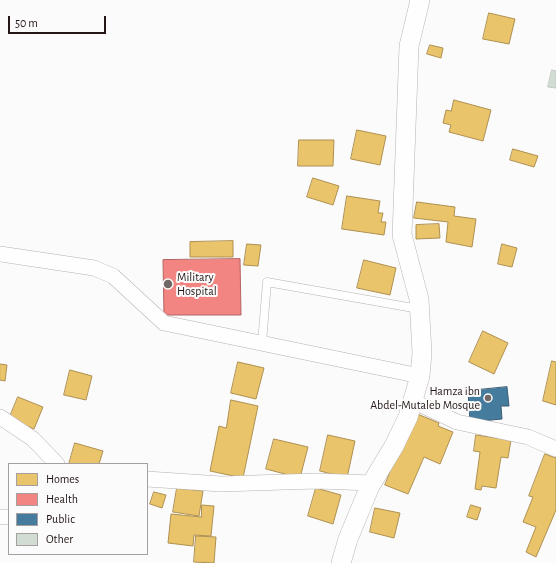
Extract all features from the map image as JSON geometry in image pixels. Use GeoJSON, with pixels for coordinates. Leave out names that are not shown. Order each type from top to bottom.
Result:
{"type":"FeatureCollection","features":[{"type":"Feature","properties":{"kind":"street"},"geometry":{"type":"LineString","coordinates":[[341,563],[348,540],[372,483],[394,446],[408,417],[420,376],[422,353],[419,299],[402,235],[409,46],[420,0]]}},
{"type":"Feature","properties":{"kind":"street"},"geometry":{"type":"LineString","coordinates":[[0,254],[94,268],[113,276],[164,323],[420,376]]}},
{"type":"Feature","properties":{"kind":"street"},"geometry":{"type":"LineString","coordinates":[[413,401],[457,422],[528,437],[556,449]]}},
{"type":"Feature","properties":{"kind":"street"},"geometry":{"type":"LineString","coordinates":[[0,417],[33,439],[56,463]]}},
{"type":"Feature","properties":{"kind":"street"},"geometry":{"type":"LineString","coordinates":[[148,479],[221,484],[317,481],[372,483]]}},
{"type":"Feature","properties":{"kind":"lane"},"geometry":{"type":"LineString","coordinates":[[262,344],[267,282],[419,309]]}},
{"type":"Feature","properties":{"kind":"building: Homes"},"geometry":{"type":"Polygon","coordinates":[[[489,13],[515,19],[509,44],[483,39],[489,13]]]}},
{"type":"Feature","properties":{"kind":"building: Homes"},"geometry":{"type":"Polygon","coordinates":[[[430,45],[443,48],[441,58],[427,54],[430,45]]]}},
{"type":"Feature","properties":{"kind":"building: Homes"},"geometry":{"type":"Polygon","coordinates":[[[454,100],[491,110],[483,141],[449,132],[451,125],[443,123],[446,110],[451,111],[454,100]]]}},
{"type":"Feature","properties":{"kind":"building: Homes"},"geometry":{"type":"Polygon","coordinates":[[[357,130],[386,136],[380,165],[351,159],[357,130]]]}},
{"type":"Feature","properties":{"kind":"building: Homes"},"geometry":{"type":"Polygon","coordinates":[[[299,140],[334,140],[333,166],[298,166],[299,140]]]}},
{"type":"Feature","properties":{"kind":"building: Homes"},"geometry":{"type":"Polygon","coordinates":[[[513,149],[538,156],[534,167],[510,160],[513,149]]]}},
{"type":"Feature","properties":{"kind":"building: Homes"},"geometry":{"type":"Polygon","coordinates":[[[313,178],[339,186],[333,205],[307,197],[313,178]]]}},
{"type":"Feature","properties":{"kind":"building: Homes"},"geometry":{"type":"Polygon","coordinates":[[[347,196],[380,201],[378,213],[383,213],[381,222],[386,222],[384,235],[342,229],[347,196]]]}},
{"type":"Feature","properties":{"kind":"building: Homes"},"geometry":{"type":"Polygon","coordinates":[[[417,202],[455,207],[454,216],[476,219],[472,247],[446,242],[448,222],[414,218],[417,202]]]}},
{"type":"Feature","properties":{"kind":"building: Homes"},"geometry":{"type":"Polygon","coordinates":[[[439,224],[440,238],[416,239],[416,225],[439,224]]]}},
{"type":"Feature","properties":{"kind":"building: Homes"},"geometry":{"type":"Polygon","coordinates":[[[233,241],[233,257],[190,257],[190,242],[233,241]]]}},
{"type":"Feature","properties":{"kind":"building: Homes"},"geometry":{"type":"Polygon","coordinates":[[[247,244],[261,245],[258,266],[244,265],[247,244]]]}},
{"type":"Feature","properties":{"kind":"building: Homes"},"geometry":{"type":"Polygon","coordinates":[[[502,244],[517,248],[512,267],[498,264],[502,244]]]}},
{"type":"Feature","properties":{"kind":"building: Homes"},"geometry":{"type":"Polygon","coordinates":[[[364,260],[396,268],[390,295],[357,288],[364,260]]]}},
{"type":"Feature","properties":{"kind":"building: Homes"},"geometry":{"type":"Polygon","coordinates":[[[483,331],[508,343],[494,374],[469,362],[483,331]]]}},
{"type":"Feature","properties":{"kind":"building: Homes"},"geometry":{"type":"Polygon","coordinates":[[[552,361],[556,362],[556,405],[543,401],[552,361]]]}},
{"type":"Feature","properties":{"kind":"building: Homes"},"geometry":{"type":"Polygon","coordinates":[[[238,362],[264,368],[256,399],[231,393],[238,362]]]}},
{"type":"Feature","properties":{"kind":"building: Homes"},"geometry":{"type":"Polygon","coordinates":[[[0,364],[7,365],[5,381],[0,380],[0,364]]]}},
{"type":"Feature","properties":{"kind":"building: Homes"},"geometry":{"type":"Polygon","coordinates":[[[70,370],[92,376],[86,400],[64,395],[70,370]]]}},
{"type":"Feature","properties":{"kind":"building: Homes"},"geometry":{"type":"Polygon","coordinates":[[[18,397],[43,407],[34,429],[9,419],[18,397]]]}},
{"type":"Feature","properties":{"kind":"building: Homes"},"geometry":{"type":"Polygon","coordinates":[[[231,400],[258,406],[243,478],[210,471],[219,426],[226,428],[231,400]]]}},
{"type":"Feature","properties":{"kind":"building: Homes"},"geometry":{"type":"Polygon","coordinates":[[[415,413],[439,423],[438,426],[453,432],[440,464],[424,457],[408,494],[385,485],[415,413]]]}},
{"type":"Feature","properties":{"kind":"building: Homes"},"geometry":{"type":"Polygon","coordinates":[[[328,435],[355,441],[347,478],[320,471],[328,435]]]}},
{"type":"Feature","properties":{"kind":"building: Homes"},"geometry":{"type":"Polygon","coordinates":[[[476,435],[511,440],[508,458],[501,457],[496,488],[482,486],[481,490],[475,489],[480,452],[474,451],[476,435]]]}},
{"type":"Feature","properties":{"kind":"building: Homes"},"geometry":{"type":"Polygon","coordinates":[[[274,439],[308,447],[300,478],[266,469],[274,439]]]}},
{"type":"Feature","properties":{"kind":"building: Homes"},"geometry":{"type":"Polygon","coordinates":[[[75,443],[103,451],[99,463],[69,463],[75,443]]]}},
{"type":"Feature","properties":{"kind":"building: Homes"},"geometry":{"type":"Polygon","coordinates":[[[545,454],[556,458],[556,510],[536,557],[526,552],[536,527],[523,522],[533,497],[529,496],[545,454]]]}},
{"type":"Feature","properties":{"kind":"building: Homes"},"geometry":{"type":"Polygon","coordinates":[[[177,488],[203,491],[199,516],[173,512],[177,488]]]}},
{"type":"Feature","properties":{"kind":"building: Homes"},"geometry":{"type":"Polygon","coordinates":[[[316,488],[341,495],[333,524],[308,516],[316,488]]]}},
{"type":"Feature","properties":{"kind":"building: Homes"},"geometry":{"type":"Polygon","coordinates":[[[154,492],[166,495],[162,508],[150,504],[154,492]]]}},
{"type":"Feature","properties":{"kind":"building: Homes"},"geometry":{"type":"Polygon","coordinates":[[[202,505],[214,506],[211,536],[194,535],[193,546],[168,543],[171,514],[201,517],[202,505]]]}},
{"type":"Feature","properties":{"kind":"building: Homes"},"geometry":{"type":"Polygon","coordinates":[[[471,505],[481,508],[477,520],[467,517],[471,505]]]}},
{"type":"Feature","properties":{"kind":"building: Homes"},"geometry":{"type":"Polygon","coordinates":[[[375,508],[400,513],[394,538],[370,532],[375,508]]]}},
{"type":"Feature","properties":{"kind":"building: Homes"},"geometry":{"type":"Polygon","coordinates":[[[196,536],[216,537],[214,563],[194,562],[196,536]]]}},
{"type":"Feature","properties":{"kind":"building: Health"},"geometry":{"type":"Polygon","coordinates":[[[240,259],[241,315],[164,315],[163,260],[240,259]]]}},
{"type":"Feature","properties":{"kind":"building: Public","name":"Hamza ibn Abdel-Mutaleb Mosque"},"geometry":{"type":"Polygon","coordinates":[[[507,387],[509,406],[501,406],[502,419],[470,422],[468,391],[507,387]]]}},
{"type":"Feature","properties":{"kind":"building: Other"},"geometry":{"type":"Polygon","coordinates":[[[552,70],[556,71],[556,88],[548,87],[552,70]]]}},
{"type":"Feature","properties":{"kind":"place","name":"Military Hospital"},"geometry":{"type":"Point","coordinates":[168,284]}},
{"type":"Feature","properties":{"kind":"place","name":"Hamza ibn Abdel-Mutaleb Mosque"},"geometry":{"type":"Point","coordinates":[488,398]}}]}
